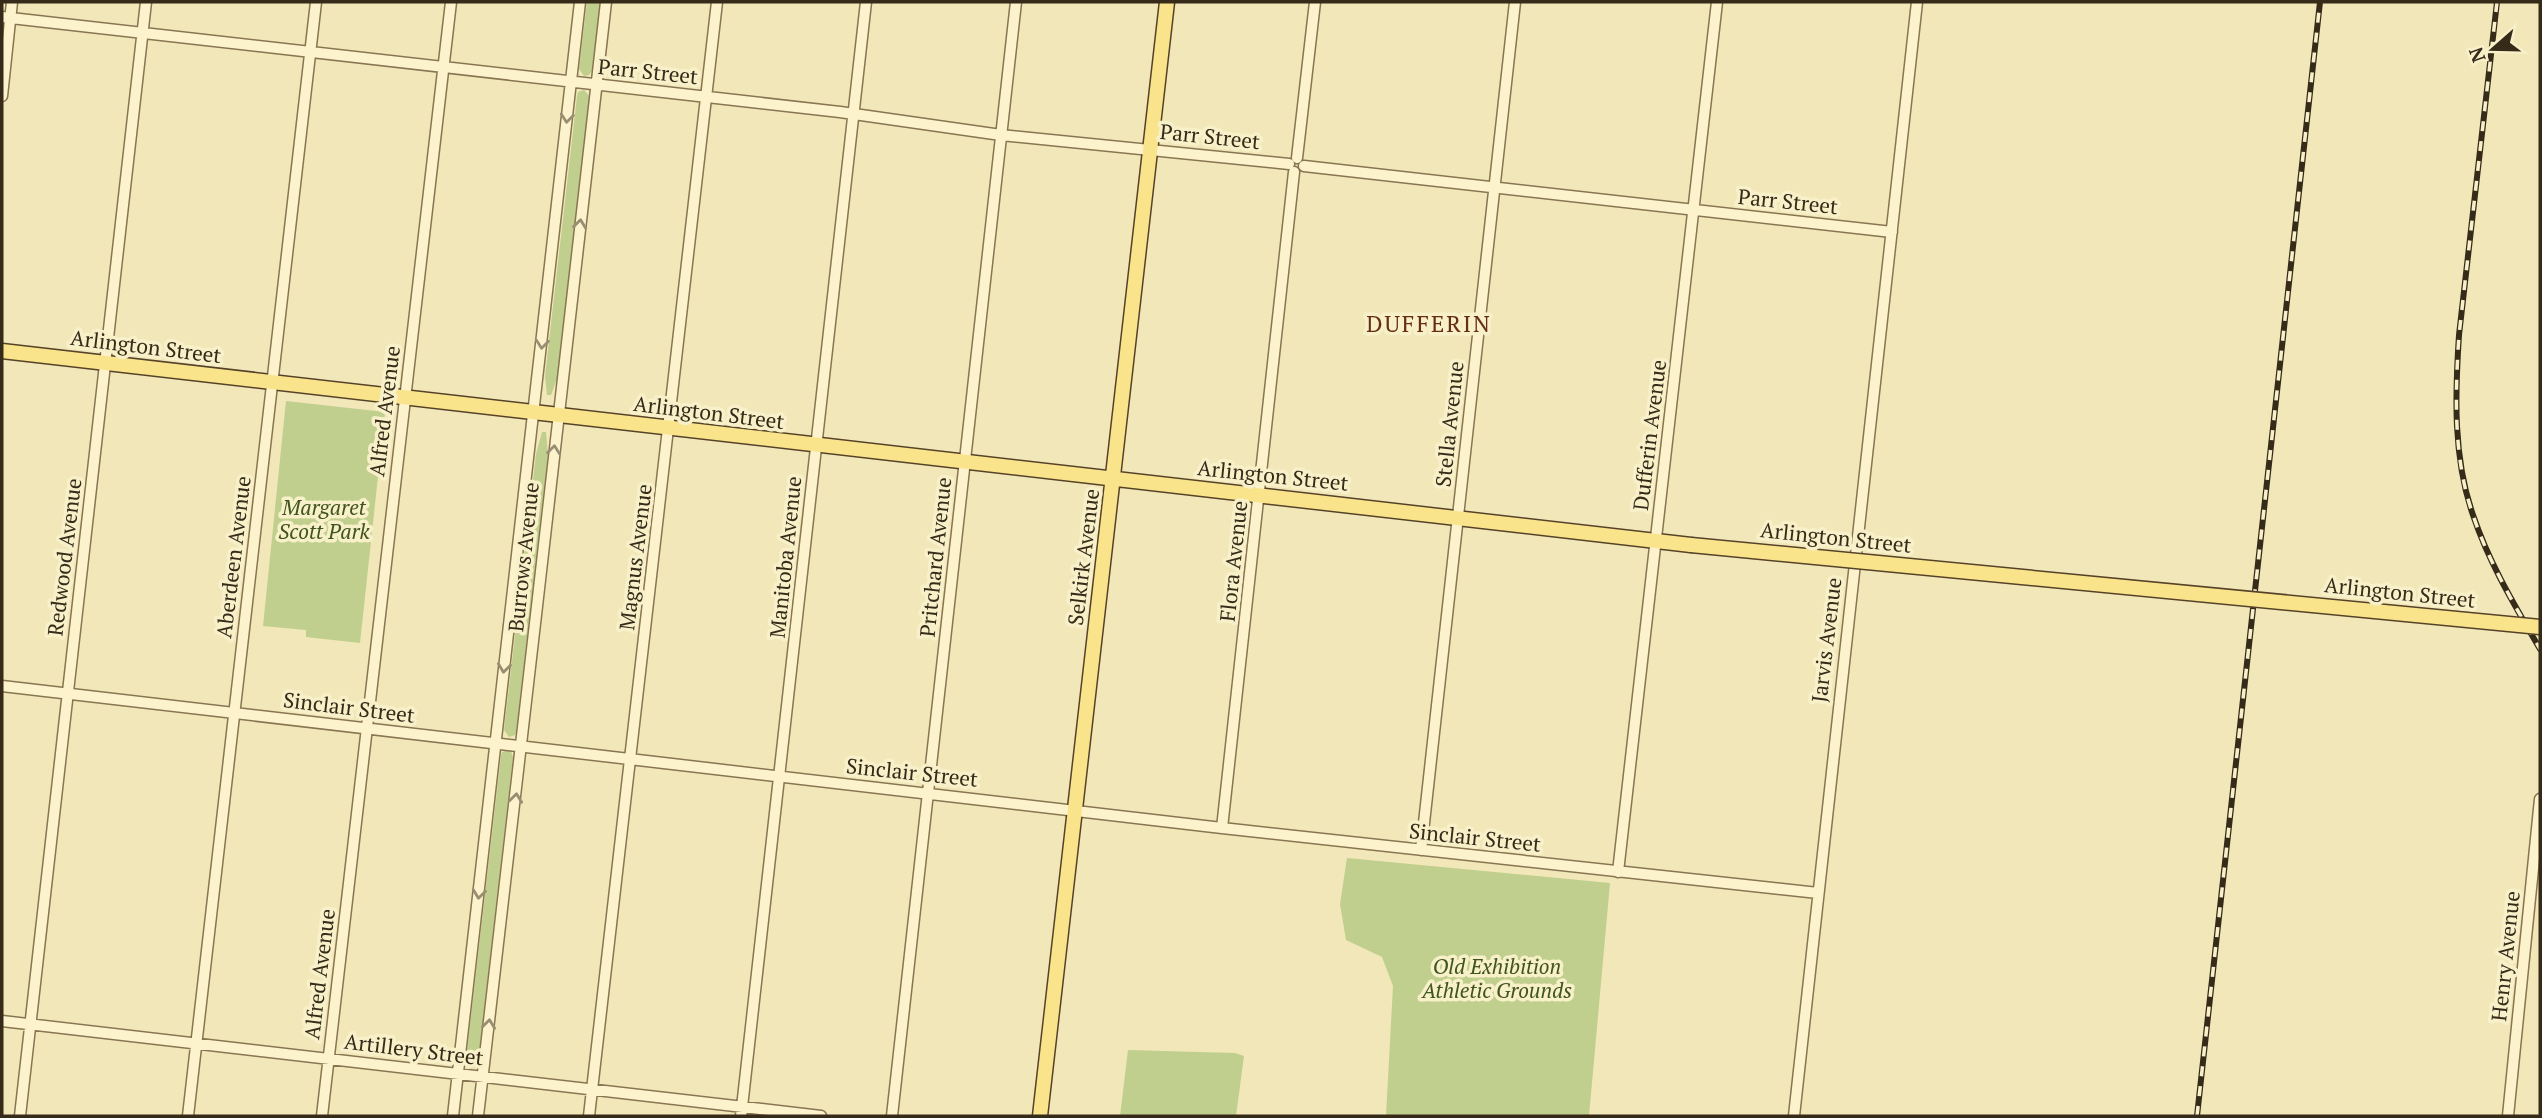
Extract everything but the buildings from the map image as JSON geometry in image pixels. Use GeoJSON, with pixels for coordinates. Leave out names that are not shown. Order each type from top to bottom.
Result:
{"type":"FeatureCollection","features":[{"type":"Feature","properties":{"kind":"main road","name":"Selkirk Avenue"},"geometry":{"type":"LineString","coordinates":[[1040,1116],[1167,2]]}},
{"type":"Feature","properties":{"kind":"main road","name":"Arlington Street"},"geometry":{"type":"LineString","coordinates":[[2,351],[1691,545],[2540,627]]}},
{"type":"Feature","properties":{"kind":"street"},"geometry":{"type":"LineString","coordinates":[[2,96],[6,18],[12,2]]}},
{"type":"Feature","properties":{"kind":"street","name":"Redwood Avenue"},"geometry":{"type":"LineString","coordinates":[[20,1116],[146,2]]}},
{"type":"Feature","properties":{"kind":"street","name":"Aberdeen Avenue"},"geometry":{"type":"LineString","coordinates":[[188,1116],[316,2]]}},
{"type":"Feature","properties":{"kind":"street","name":"Alfred Avenue"},"geometry":{"type":"LineString","coordinates":[[322,1116],[451,2]]}},
{"type":"Feature","properties":{"kind":"street","name":"Burrows Avenue"},"geometry":{"type":"LineString","coordinates":[[453,1116],[580,2]]}},
{"type":"Feature","properties":{"kind":"street","name":"Burrows Avenue"},"geometry":{"type":"LineString","coordinates":[[478,1116],[523,747],[606,2]]}},
{"type":"Feature","properties":{"kind":"street","name":"Magnus Avenue"},"geometry":{"type":"LineString","coordinates":[[589,1116],[716,2]]}},
{"type":"Feature","properties":{"kind":"street","name":"Manitoba Avenue"},"geometry":{"type":"LineString","coordinates":[[742,1112],[866,2]]}},
{"type":"Feature","properties":{"kind":"street","name":"Pritchard Avenue"},"geometry":{"type":"LineString","coordinates":[[892,1116],[1016,2]]}},
{"type":"Feature","properties":{"kind":"street","name":"Flora Avenue"},"geometry":{"type":"LineString","coordinates":[[1222,828],[1315,2]]}},
{"type":"Feature","properties":{"kind":"street","name":"Stella Avenue"},"geometry":{"type":"LineString","coordinates":[[1421,850],[1515,2]]}},
{"type":"Feature","properties":{"kind":"street","name":"Dufferin Avenue"},"geometry":{"type":"LineString","coordinates":[[1618,872],[1717,2]]}},
{"type":"Feature","properties":{"kind":"street","name":"Jarvis Avenue"},"geometry":{"type":"LineString","coordinates":[[1794,1116],[1917,2]]}},
{"type":"Feature","properties":{"kind":"street","name":"Parr Street"},"geometry":{"type":"LineString","coordinates":[[6,18],[854,114],[1001,135],[1151,149],[1892,232]]}},
{"type":"Feature","properties":{"kind":"street","name":"Sinclair Street"},"geometry":{"type":"LineString","coordinates":[[2,686],[1222,828],[1818,893]]}},
{"type":"Feature","properties":{"kind":"street","name":"Henry Avenue"},"geometry":{"type":"LineString","coordinates":[[2508,1116],[2540,799]]}},
{"type":"Feature","properties":{"kind":"street","name":"Artillery Street"},"geometry":{"type":"LineString","coordinates":[[2,1021],[593,1089],[742,1112],[821,1116]]}},
{"type":"Feature","properties":{"kind":"green space"},"geometry":{"type":"Polygon","coordinates":[[[587,2],[600,2],[592,71],[584,76],[579,69],[587,2]]]}},
{"type":"Feature","properties":{"kind":"green space"},"geometry":{"type":"Polygon","coordinates":[[[584,90],[590,97],[558,376],[551,395],[547,395],[545,376],[577,96],[578,92],[584,90]]]}},
{"type":"Feature","properties":{"kind":"green space","name":"Margaret Scott Park"},"geometry":{"type":"Polygon","coordinates":[[[286,401],[385,412],[360,643],[306,637],[306,630],[263,626],[286,401]]]}},
{"type":"Feature","properties":{"kind":"green space"},"geometry":{"type":"Polygon","coordinates":[[[542,432],[546,432],[548,455],[516,732],[509,737],[504,730],[536,454],[542,432]]]}},
{"type":"Feature","properties":{"kind":"green space"},"geometry":{"type":"Polygon","coordinates":[[[508,750],[513,757],[478,1062],[471,1068],[466,1060],[501,756],[502,752],[508,750]]]}},
{"type":"Feature","properties":{"kind":"green space","name":"Old Exhibition Athletic Grounds"},"geometry":{"type":"Polygon","coordinates":[[[1347,858],[1610,883],[1589,1116],[1386,1116],[1393,986],[1382,957],[1346,940],[1340,904],[1347,858]]]}},
{"type":"Feature","properties":{"kind":"green space"},"geometry":{"type":"Polygon","coordinates":[[[1128,1050],[1235,1053],[1244,1056],[1236,1116],[1120,1116],[1128,1050]]]}},
{"type":"Feature","properties":{"kind":"railway"},"geometry":{"type":"LineString","coordinates":[[2197,1116],[2320,2]]}},
{"type":"Feature","properties":{"kind":"railway"},"geometry":{"type":"LineString","coordinates":[[2497,2],[2459,335],[2457,426],[2466,493],[2479,533],[2503,584],[2540,649]]}},
{"type":"Feature","properties":{"kind":"district","name":"DUFFERIN"},"geometry":{"type":"Point","coordinates":[1429,323]}}]}
